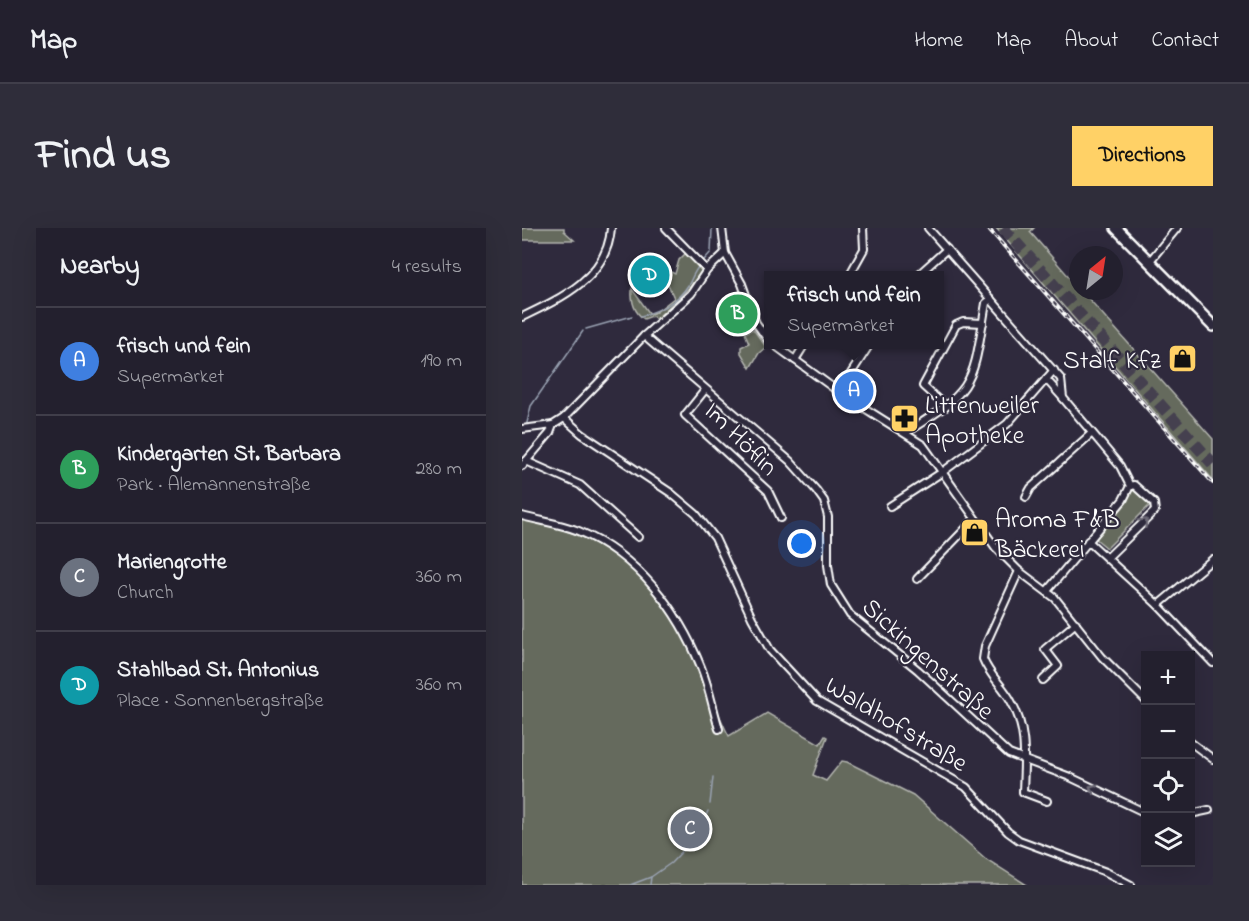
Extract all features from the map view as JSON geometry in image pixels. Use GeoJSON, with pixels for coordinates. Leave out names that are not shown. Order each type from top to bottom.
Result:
{"type":"FeatureCollection","features":[{"type":"Feature","properties":{"kind":"street"},"geometry":{"type":"LineString","coordinates":[[522,317],[560,299],[580,285],[600,262],[609,242],[611,228]]}},
{"type":"Feature","properties":{"kind":"street"},"geometry":{"type":"LineString","coordinates":[[666,228],[707,270]]}},
{"type":"Feature","properties":{"kind":"street"},"geometry":{"type":"LineString","coordinates":[[722,228],[725,253],[740,279],[756,323],[764,334]]}},
{"type":"Feature","properties":{"kind":"street"},"geometry":{"type":"LineString","coordinates":[[852,271],[864,249],[863,228]]}},
{"type":"Feature","properties":{"kind":"street"},"geometry":{"type":"LineString","coordinates":[[928,228],[1054,370],[1061,379],[1063,398]]}},
{"type":"Feature","properties":{"kind":"street"},"geometry":{"type":"LineString","coordinates":[[1116,228],[1213,326]]}},
{"type":"Feature","properties":{"kind":"street"},"geometry":{"type":"LineString","coordinates":[[1149,261],[1177,228]]}},
{"type":"Feature","properties":{"kind":"street"},"geometry":{"type":"LineString","coordinates":[[923,271],[947,249]]}},
{"type":"Feature","properties":{"kind":"street"},"geometry":{"type":"LineString","coordinates":[[525,428],[553,424],[564,418],[644,336],[691,294],[707,270],[725,253]]}},
{"type":"Feature","properties":{"kind":"street"},"geometry":{"type":"LineString","coordinates":[[905,433],[946,407],[963,391],[973,374],[986,303],[991,299]]}},
{"type":"Feature","properties":{"kind":"street"},"geometry":{"type":"LineString","coordinates":[[944,347],[956,325],[963,322],[983,323]]}},
{"type":"Feature","properties":{"kind":"street","name":"Sickingenstraße"},"geometry":{"type":"LineString","coordinates":[[644,336],[789,461],[824,501],[828,518],[828,565],[831,585],[850,615],[918,670],[1009,754],[1070,777],[1141,811]]}},
{"type":"Feature","properties":{"kind":"street"},"geometry":{"type":"LineString","coordinates":[[779,349],[839,392],[923,446],[944,471],[974,520],[1019,572],[1047,591],[1102,657],[1141,696]]}},
{"type":"Feature","properties":{"kind":"street"},"geometry":{"type":"LineString","coordinates":[[795,360],[802,349]]}},
{"type":"Feature","properties":{"kind":"street"},"geometry":{"type":"LineString","coordinates":[[839,392],[867,349]]}},
{"type":"Feature","properties":{"kind":"street"},"geometry":{"type":"LineString","coordinates":[[943,349],[923,386],[946,407]]}},
{"type":"Feature","properties":{"kind":"street"},"geometry":{"type":"LineString","coordinates":[[890,506],[944,471],[1007,424],[1054,370]]}},
{"type":"Feature","properties":{"kind":"street"},"geometry":{"type":"LineString","coordinates":[[1046,379],[1120,466],[1132,485],[1154,503],[1155,511],[1108,557]]}},
{"type":"Feature","properties":{"kind":"street","name":"Im Höflin"},"geometry":{"type":"LineString","coordinates":[[705,390],[685,415],[768,491],[781,518]]}},
{"type":"Feature","properties":{"kind":"street","name":"Waldhofstraße"},"geometry":{"type":"LineString","coordinates":[[564,418],[582,434],[671,493],[696,514],[715,538],[752,618],[770,650],[817,701],[966,787],[1008,832],[1019,840],[1106,872],[1131,885]]}},
{"type":"Feature","properties":{"kind":"street"},"geometry":{"type":"LineString","coordinates":[[553,424],[550,433],[524,464],[580,485],[638,537]]}},
{"type":"Feature","properties":{"kind":"street"},"geometry":{"type":"LineString","coordinates":[[1026,497],[1031,488],[1092,433]]}},
{"type":"Feature","properties":{"kind":"street"},"geometry":{"type":"LineString","coordinates":[[1047,591],[1123,500],[1132,485]]}},
{"type":"Feature","properties":{"kind":"street"},"geometry":{"type":"LineString","coordinates":[[522,516],[578,531],[594,538],[640,571],[672,609],[702,668],[719,729]]}},
{"type":"Feature","properties":{"kind":"street"},"geometry":{"type":"LineString","coordinates":[[916,579],[974,520]]}},
{"type":"Feature","properties":{"kind":"street"},"geometry":{"type":"LineString","coordinates":[[1088,541],[1158,605],[1213,662]]}},
{"type":"Feature","properties":{"kind":"street"},"geometry":{"type":"LineString","coordinates":[[1158,605],[1213,559]]}},
{"type":"Feature","properties":{"kind":"street"},"geometry":{"type":"LineString","coordinates":[[1019,572],[985,646],[983,659],[1012,702],[1019,719],[1025,746],[1023,792],[1047,801]]}},
{"type":"Feature","properties":{"kind":"street"},"geometry":{"type":"LineString","coordinates":[[1042,680],[1058,666],[1045,649],[1076,623]]}},
{"type":"Feature","properties":{"kind":"street"},"geometry":{"type":"LineString","coordinates":[[1195,745],[1213,759]]}},
{"type":"Feature","properties":{"kind":"street"},"geometry":{"type":"LineString","coordinates":[[1194,813],[1211,808],[1213,818]]}},
{"type":"Feature","properties":{"kind":"green space"},"geometry":{"type":"Polygon","coordinates":[[[522,228],[564,228],[564,231],[574,240],[522,240],[522,228]]]}},
{"type":"Feature","properties":{"kind":"green space"},"geometry":{"type":"Polygon","coordinates":[[[996,228],[1034,228],[1030,232],[1069,277],[1069,300],[1090,300],[1213,439],[1213,480],[996,228]]]}},
{"type":"Feature","properties":{"kind":"green space"},"geometry":{"type":"Polygon","coordinates":[[[686,253],[703,269],[690,287],[656,319],[652,316],[644,319],[634,306],[632,289],[650,314],[656,312],[674,298],[667,282],[671,272],[675,274],[679,260],[686,253]]]}},
{"type":"Feature","properties":{"kind":"green space"},"geometry":{"type":"Polygon","coordinates":[[[753,329],[764,344],[764,349],[750,368],[741,353],[741,347],[749,343],[745,333],[753,329]]]}},
{"type":"Feature","properties":{"kind":"green space"},"geometry":{"type":"Polygon","coordinates":[[[1132,489],[1150,505],[1107,548],[1096,539],[1127,502],[1132,489]]]}},
{"type":"Feature","properties":{"kind":"green space"},"geometry":{"type":"Polygon","coordinates":[[[522,519],[556,527],[585,538],[632,568],[669,611],[685,637],[729,736],[767,713],[820,744],[825,736],[827,737],[813,775],[826,781],[842,761],[847,762],[913,795],[986,859],[1027,885],[522,885],[522,519]]]}},
{"type":"Feature","properties":{"kind":"waterway"},"geometry":{"type":"LineString","coordinates":[[704,260],[711,252],[712,228]]}},
{"type":"Feature","properties":{"kind":"waterway"},"geometry":{"type":"LineString","coordinates":[[641,316],[674,301],[684,291],[699,266]]}},
{"type":"Feature","properties":{"kind":"waterway"},"geometry":{"type":"LineString","coordinates":[[586,329],[632,316]]}},
{"type":"Feature","properties":{"kind":"waterway"},"geometry":{"type":"LineString","coordinates":[[526,427],[531,406],[583,331]]}},
{"type":"Feature","properties":{"kind":"waterway"},"geometry":{"type":"LineString","coordinates":[[710,804],[713,777]]}},
{"type":"Feature","properties":{"kind":"waterway"},"geometry":{"type":"LineString","coordinates":[[702,825],[708,811]]}},
{"type":"Feature","properties":{"kind":"waterway"},"geometry":{"type":"LineString","coordinates":[[650,885],[651,877],[671,863],[695,838]]}},
{"type":"Feature","properties":{"kind":"waterway"},"geometry":{"type":"LineString","coordinates":[[630,885],[651,877]]}},
{"type":"Feature","properties":{"kind":"tunnel"},"geometry":{"type":"LineString","coordinates":[[1003,228],[1213,464]]}},
{"type":"Feature","properties":{"kind":"railway"},"geometry":{"type":"LineString","coordinates":[[988,228],[1213,483]]}},
{"type":"Feature","properties":{"kind":"place","name":"Stahlbad St. Antonius"},"geometry":{"type":"Point","coordinates":[650,275]}},
{"type":"Feature","properties":{"kind":"place","name":"Kindergarten St. Barbara"},"geometry":{"type":"Point","coordinates":[738,314]}},
{"type":"Feature","properties":{"kind":"place","name":"Stalf Kfz"},"geometry":{"type":"Point","coordinates":[1182,359]}},
{"type":"Feature","properties":{"kind":"place","name":"frisch und fein"},"geometry":{"type":"Point","coordinates":[854,391]}},
{"type":"Feature","properties":{"kind":"place","name":"Littenweiler Apotheke"},"geometry":{"type":"Point","coordinates":[904,419]}},
{"type":"Feature","properties":{"kind":"place","name":"Aroma F&B Bäckerei"},"geometry":{"type":"Point","coordinates":[974,533]}},
{"type":"Feature","properties":{"kind":"place","name":"Mariengrotte"},"geometry":{"type":"Point","coordinates":[690,829]}}]}
